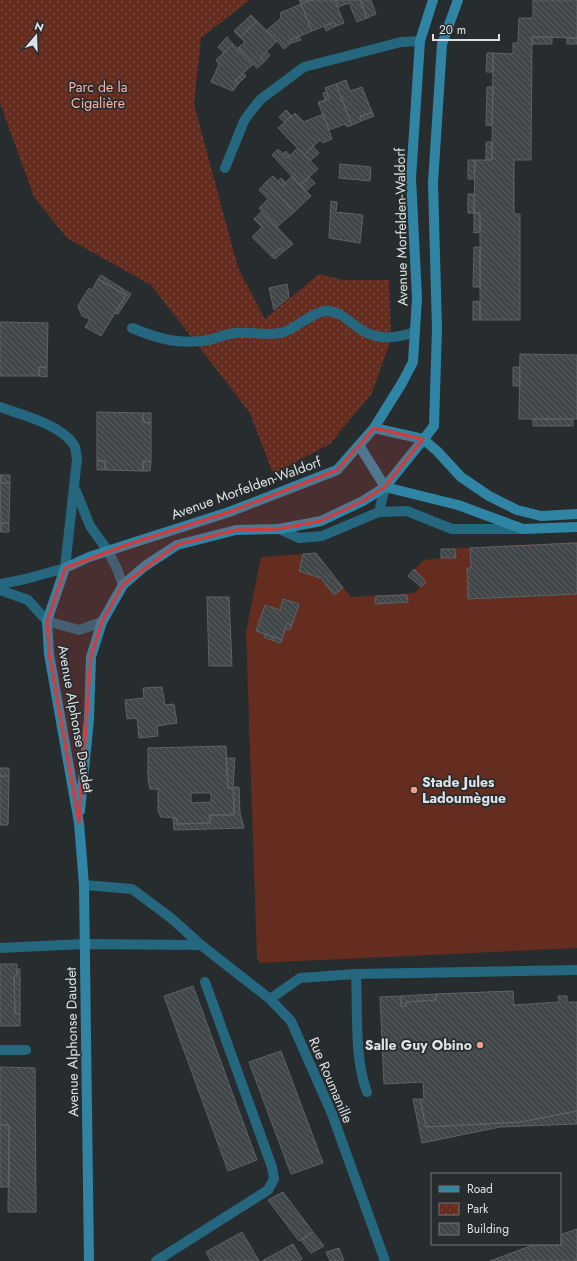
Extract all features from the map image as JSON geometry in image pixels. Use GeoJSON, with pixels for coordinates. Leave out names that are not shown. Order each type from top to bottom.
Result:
{"type":"FeatureCollection","features":[{"type":"Feature","properties":{"kind":"main road","name":"Avenue Morfelden-Waldorf"},"geometry":{"type":"LineString","coordinates":[[65,568],[108,551],[229,512],[337,470],[374,428],[402,383],[413,362],[417,298],[411,178],[420,41],[433,0]]}},
{"type":"Feature","properties":{"kind":"main road"},"geometry":{"type":"LineString","coordinates":[[102,622],[122,585],[145,566],[178,545],[236,530],[279,529],[321,522],[363,501],[385,487],[434,426],[437,328],[433,183],[442,44],[458,0]]}},
{"type":"Feature","properties":{"kind":"main road"},"geometry":{"type":"LineString","coordinates":[[374,428],[423,439],[437,451],[461,477],[489,496],[510,506],[541,516],[577,514]]}},
{"type":"Feature","properties":{"kind":"main road"},"geometry":{"type":"LineString","coordinates":[[359,445],[385,487],[458,505],[523,529],[577,527]]}},
{"type":"Feature","properties":{"kind":"main road"},"geometry":{"type":"LineString","coordinates":[[47,621],[65,568]]}},
{"type":"Feature","properties":{"kind":"main road","name":"Avenue Alphonse Daudet"},"geometry":{"type":"LineString","coordinates":[[47,621],[49,654],[79,823],[84,885],[89,1261]]}},
{"type":"Feature","properties":{"kind":"main road","name":"Avenue Alphonse Daudet"},"geometry":{"type":"LineString","coordinates":[[79,823],[89,719],[91,657],[102,622]]}},
{"type":"Feature","properties":{"kind":"street"},"geometry":{"type":"LineString","coordinates":[[225,168],[244,121],[251,111],[261,100],[304,67],[401,42],[420,41]]}},
{"type":"Feature","properties":{"kind":"street"},"geometry":{"type":"LineString","coordinates":[[132,328],[157,338],[183,343],[210,340],[236,333],[272,334],[285,331],[326,311],[344,316],[365,332],[381,337],[398,338],[415,332]]}},
{"type":"Feature","properties":{"kind":"street"},"geometry":{"type":"LineString","coordinates":[[0,407],[58,430],[68,438],[75,447],[77,459],[75,489],[65,568],[26,579],[0,584]]}},
{"type":"Feature","properties":{"kind":"street"},"geometry":{"type":"LineString","coordinates":[[379,512],[385,487]]}},
{"type":"Feature","properties":{"kind":"street"},"geometry":{"type":"LineString","coordinates":[[75,489],[90,526],[108,551],[117,569],[122,585]]}},
{"type":"Feature","properties":{"kind":"street"},"geometry":{"type":"LineString","coordinates":[[279,529],[299,538],[322,536],[379,512],[407,511],[452,529],[523,529]]}},
{"type":"Feature","properties":{"kind":"street"},"geometry":{"type":"LineString","coordinates":[[0,590],[28,600],[47,621],[79,630],[102,622]]}},
{"type":"Feature","properties":{"kind":"street","name":"Rue Roumanille"},"geometry":{"type":"LineString","coordinates":[[84,885],[132,889],[171,918],[201,945],[270,999],[291,1021],[332,1114],[386,1261]]}},
{"type":"Feature","properties":{"kind":"street"},"geometry":{"type":"LineString","coordinates":[[0,948],[84,944],[201,945]]}},
{"type":"Feature","properties":{"kind":"street"},"geometry":{"type":"LineString","coordinates":[[270,999],[300,978],[356,974],[577,970]]}},
{"type":"Feature","properties":{"kind":"street"},"geometry":{"type":"LineString","coordinates":[[356,974],[360,1062],[362,1079],[367,1092]]}},
{"type":"Feature","properties":{"kind":"street"},"geometry":{"type":"LineString","coordinates":[[156,1261],[268,1190],[274,1179],[272,1167],[205,982]]}},
{"type":"Feature","properties":{"kind":"street"},"geometry":{"type":"LineString","coordinates":[[0,1050],[26,1050]]}},
{"type":"Feature","properties":{"kind":"highlighted area"},"geometry":{"type":"Polygon","coordinates":[[[374,428],[423,439],[385,487],[363,501],[321,521],[279,529],[236,530],[177,545],[123,585],[102,622],[91,657],[79,823],[49,654],[47,621],[65,568],[126,545],[229,512],[337,470],[374,428]]]}},
{"type":"Feature","properties":{"kind":"green space","name":"Parc de la Cigalière"},"geometry":{"type":"Polygon","coordinates":[[[0,0],[250,0],[201,38],[194,104],[238,268],[265,319],[319,274],[343,280],[389,280],[391,339],[372,393],[330,444],[273,474],[250,413],[151,285],[67,238],[34,197],[0,103],[0,0]]]}},
{"type":"Feature","properties":{"kind":"green space","name":"Stade Jules Ladoumègue"},"geometry":{"type":"Polygon","coordinates":[[[577,542],[577,948],[259,963],[259,960],[257,960],[246,632],[261,557],[316,553],[351,597],[414,593],[420,587],[408,576],[424,560],[441,558],[441,549],[577,542]]]}},
{"type":"Feature","properties":{"kind":"building"},"geometry":{"type":"Polygon","coordinates":[[[299,0],[312,0],[301,4],[299,0]]]}},
{"type":"Feature","properties":{"kind":"building"},"geometry":{"type":"Polygon","coordinates":[[[312,0],[335,0],[344,23],[336,26],[334,22],[312,31],[301,4],[312,0]]]}},
{"type":"Feature","properties":{"kind":"building"},"geometry":{"type":"Polygon","coordinates":[[[335,0],[360,0],[367,18],[357,22],[349,3],[338,7],[335,0]]]}},
{"type":"Feature","properties":{"kind":"building"},"geometry":{"type":"Polygon","coordinates":[[[360,0],[371,0],[376,14],[367,18],[360,0]]]}},
{"type":"Feature","properties":{"kind":"building"},"geometry":{"type":"Polygon","coordinates":[[[533,0],[577,0],[577,38],[532,37],[531,160],[514,160],[514,214],[520,214],[520,320],[480,320],[480,213],[474,213],[475,160],[492,160],[493,53],[513,54],[513,43],[518,43],[519,18],[533,18],[533,0]]]}},
{"type":"Feature","properties":{"kind":"building"},"geometry":{"type":"Polygon","coordinates":[[[301,4],[312,31],[290,40],[291,43],[284,49],[267,30],[281,18],[280,13],[301,4]]]}},
{"type":"Feature","properties":{"kind":"building"},"geometry":{"type":"Polygon","coordinates":[[[251,15],[257,21],[240,37],[234,31],[251,15]]]}},
{"type":"Feature","properties":{"kind":"building"},"geometry":{"type":"Polygon","coordinates":[[[257,21],[277,41],[260,58],[264,62],[257,68],[238,48],[245,42],[240,37],[257,21]]]}},
{"type":"Feature","properties":{"kind":"building"},"geometry":{"type":"Polygon","coordinates":[[[334,22],[336,26],[326,31],[324,26],[334,22]]]}},
{"type":"Feature","properties":{"kind":"building"},"geometry":{"type":"Polygon","coordinates":[[[299,36],[301,40],[291,43],[290,40],[299,36]]]}},
{"type":"Feature","properties":{"kind":"building"},"geometry":{"type":"Polygon","coordinates":[[[227,37],[233,44],[224,53],[218,47],[227,37]]]}},
{"type":"Feature","properties":{"kind":"building"},"geometry":{"type":"Polygon","coordinates":[[[532,37],[552,37],[552,44],[532,44],[532,37]]]}},
{"type":"Feature","properties":{"kind":"building"},"geometry":{"type":"Polygon","coordinates":[[[567,38],[577,38],[577,44],[567,44],[567,38]]]}},
{"type":"Feature","properties":{"kind":"building"},"geometry":{"type":"Polygon","coordinates":[[[233,44],[253,64],[235,81],[238,84],[233,91],[211,82],[219,64],[216,60],[233,44]]]}},
{"type":"Feature","properties":{"kind":"building"},"geometry":{"type":"Polygon","coordinates":[[[266,52],[270,55],[264,62],[260,58],[266,52]]]}},
{"type":"Feature","properties":{"kind":"building"},"geometry":{"type":"Polygon","coordinates":[[[487,53],[493,53],[493,72],[486,72],[487,53]]]}},
{"type":"Feature","properties":{"kind":"building"},"geometry":{"type":"Polygon","coordinates":[[[243,73],[246,76],[238,84],[235,81],[243,73]]]}},
{"type":"Feature","properties":{"kind":"building"},"geometry":{"type":"Polygon","coordinates":[[[346,80],[350,91],[362,87],[372,112],[360,117],[361,121],[352,125],[336,84],[346,80]]]}},
{"type":"Feature","properties":{"kind":"building"},"geometry":{"type":"Polygon","coordinates":[[[336,84],[352,125],[347,127],[345,124],[329,130],[318,102],[329,99],[325,88],[336,84]]]}},
{"type":"Feature","properties":{"kind":"building"},"geometry":{"type":"Polygon","coordinates":[[[487,87],[493,87],[492,126],[486,125],[487,87]]]}},
{"type":"Feature","properties":{"kind":"building"},"geometry":{"type":"Polygon","coordinates":[[[327,92],[329,99],[325,100],[323,93],[327,92]]]}},
{"type":"Feature","properties":{"kind":"building"},"geometry":{"type":"Polygon","coordinates":[[[286,110],[292,116],[284,122],[279,117],[286,110]]]}},
{"type":"Feature","properties":{"kind":"building"},"geometry":{"type":"Polygon","coordinates":[[[372,112],[374,116],[361,121],[360,117],[372,112]]]}},
{"type":"Feature","properties":{"kind":"building"},"geometry":{"type":"Polygon","coordinates":[[[295,113],[304,122],[323,114],[332,139],[323,143],[320,140],[304,155],[278,128],[295,113]]]}},
{"type":"Feature","properties":{"kind":"building"},"geometry":{"type":"Polygon","coordinates":[[[486,142],[492,142],[492,160],[486,160],[486,142]]]}},
{"type":"Feature","properties":{"kind":"building"},"geometry":{"type":"Polygon","coordinates":[[[313,146],[319,153],[310,161],[304,155],[313,146]]]}},
{"type":"Feature","properties":{"kind":"building"},"geometry":{"type":"Polygon","coordinates":[[[298,148],[318,169],[300,185],[272,155],[278,149],[287,158],[298,148]]]}},
{"type":"Feature","properties":{"kind":"building"},"geometry":{"type":"Polygon","coordinates":[[[286,151],[290,156],[287,158],[283,154],[286,151]]]}},
{"type":"Feature","properties":{"kind":"building"},"geometry":{"type":"Polygon","coordinates":[[[468,160],[475,160],[474,179],[468,179],[468,160]]]}},
{"type":"Feature","properties":{"kind":"building"},"geometry":{"type":"Polygon","coordinates":[[[340,164],[371,167],[370,181],[339,178],[340,164]]]}},
{"type":"Feature","properties":{"kind":"building"},"geometry":{"type":"Polygon","coordinates":[[[273,176],[282,186],[292,176],[311,196],[294,212],[266,182],[273,176]]]}},
{"type":"Feature","properties":{"kind":"building"},"geometry":{"type":"Polygon","coordinates":[[[309,177],[315,183],[306,191],[300,185],[309,177]]]}},
{"type":"Feature","properties":{"kind":"building"},"geometry":{"type":"Polygon","coordinates":[[[281,178],[286,183],[282,186],[278,181],[281,178]]]}},
{"type":"Feature","properties":{"kind":"building"},"geometry":{"type":"Polygon","coordinates":[[[266,182],[294,212],[277,227],[259,208],[268,199],[259,190],[266,182]]]}},
{"type":"Feature","properties":{"kind":"building"},"geometry":{"type":"Polygon","coordinates":[[[468,194],[474,194],[474,213],[468,213],[468,194]]]}},
{"type":"Feature","properties":{"kind":"building"},"geometry":{"type":"Polygon","coordinates":[[[331,201],[337,202],[336,212],[363,215],[360,243],[329,238],[331,201]]]}},
{"type":"Feature","properties":{"kind":"building"},"geometry":{"type":"Polygon","coordinates":[[[262,211],[293,244],[284,251],[281,248],[271,256],[252,237],[262,227],[254,219],[262,211]]]}},
{"type":"Feature","properties":{"kind":"building"},"geometry":{"type":"Polygon","coordinates":[[[474,213],[480,213],[480,232],[474,233],[474,213]]]}},
{"type":"Feature","properties":{"kind":"building"},"geometry":{"type":"Polygon","coordinates":[[[474,247],[480,247],[480,287],[473,287],[474,247]]]}},
{"type":"Feature","properties":{"kind":"building"},"geometry":{"type":"Polygon","coordinates":[[[281,248],[284,251],[275,259],[271,256],[281,248]]]}},
{"type":"Feature","properties":{"kind":"building"},"geometry":{"type":"Polygon","coordinates":[[[101,275],[131,294],[118,314],[115,313],[126,295],[98,279],[101,275]]]}},
{"type":"Feature","properties":{"kind":"building"},"geometry":{"type":"Polygon","coordinates":[[[98,279],[126,295],[101,336],[85,327],[90,319],[82,316],[78,306],[89,288],[92,290],[98,279]]]}},
{"type":"Feature","properties":{"kind":"building"},"geometry":{"type":"Polygon","coordinates":[[[287,284],[289,297],[274,310],[269,288],[287,284]]]}},
{"type":"Feature","properties":{"kind":"building"},"geometry":{"type":"Polygon","coordinates":[[[473,301],[480,302],[480,320],[473,320],[473,301]]]}},
{"type":"Feature","properties":{"kind":"building"},"geometry":{"type":"Polygon","coordinates":[[[0,322],[48,323],[47,367],[39,367],[39,376],[0,376],[0,322]]]}},
{"type":"Feature","properties":{"kind":"building"},"geometry":{"type":"Polygon","coordinates":[[[520,354],[577,355],[577,419],[519,419],[520,354]]]}},
{"type":"Feature","properties":{"kind":"building"},"geometry":{"type":"Polygon","coordinates":[[[39,367],[47,367],[47,377],[39,376],[39,367]]]}},
{"type":"Feature","properties":{"kind":"building"},"geometry":{"type":"Polygon","coordinates":[[[513,367],[520,367],[520,386],[513,386],[513,367]]]}},
{"type":"Feature","properties":{"kind":"building"},"geometry":{"type":"Polygon","coordinates":[[[97,412],[143,413],[143,422],[151,423],[151,462],[143,461],[143,471],[105,470],[105,461],[97,461],[97,412]]]}},
{"type":"Feature","properties":{"kind":"building"},"geometry":{"type":"Polygon","coordinates":[[[143,413],[151,413],[151,423],[143,422],[143,413]]]}},
{"type":"Feature","properties":{"kind":"building"},"geometry":{"type":"Polygon","coordinates":[[[533,419],[573,419],[573,426],[533,426],[533,419]]]}},
{"type":"Feature","properties":{"kind":"building"},"geometry":{"type":"Polygon","coordinates":[[[97,461],[105,461],[105,470],[97,470],[97,461]]]}},
{"type":"Feature","properties":{"kind":"building"},"geometry":{"type":"Polygon","coordinates":[[[143,461],[151,462],[150,471],[143,471],[143,461]]]}},
{"type":"Feature","properties":{"kind":"building"},"geometry":{"type":"Polygon","coordinates":[[[0,474],[1,483],[10,483],[9,523],[1,523],[0,474]]]}},
{"type":"Feature","properties":{"kind":"building"},"geometry":{"type":"Polygon","coordinates":[[[1,475],[10,475],[10,483],[1,483],[1,475]]]}},
{"type":"Feature","properties":{"kind":"building"},"geometry":{"type":"Polygon","coordinates":[[[0,523],[9,523],[9,532],[1,532],[0,523]]]}},
{"type":"Feature","properties":{"kind":"building"},"geometry":{"type":"Polygon","coordinates":[[[577,543],[577,594],[468,599],[467,568],[471,568],[470,548],[577,543]]]}},
{"type":"Feature","properties":{"kind":"building"},"geometry":{"type":"Polygon","coordinates":[[[441,549],[455,549],[456,558],[441,558],[441,549]]]}},
{"type":"Feature","properties":{"kind":"building"},"geometry":{"type":"Polygon","coordinates":[[[316,553],[343,588],[334,595],[320,577],[299,571],[303,554],[316,553]]]}},
{"type":"Feature","properties":{"kind":"building"},"geometry":{"type":"Polygon","coordinates":[[[414,569],[426,582],[421,587],[408,576],[414,569]]]}},
{"type":"Feature","properties":{"kind":"building"},"geometry":{"type":"Polygon","coordinates":[[[407,595],[408,602],[375,604],[376,596],[407,595]]]}},
{"type":"Feature","properties":{"kind":"building"},"geometry":{"type":"Polygon","coordinates":[[[207,597],[229,597],[232,666],[209,666],[207,597]]]}},
{"type":"Feature","properties":{"kind":"building"},"geometry":{"type":"Polygon","coordinates":[[[283,599],[299,604],[292,625],[287,623],[282,640],[256,631],[265,605],[280,610],[283,599]]]}},
{"type":"Feature","properties":{"kind":"building"},"geometry":{"type":"Polygon","coordinates":[[[287,623],[292,625],[290,630],[285,629],[287,623]]]}},
{"type":"Feature","properties":{"kind":"building"},"geometry":{"type":"Polygon","coordinates":[[[265,634],[282,640],[280,643],[264,637],[265,634]]]}},
{"type":"Feature","properties":{"kind":"building"},"geometry":{"type":"Polygon","coordinates":[[[162,687],[165,705],[174,704],[177,723],[157,726],[158,736],[139,738],[137,718],[127,719],[125,700],[144,698],[143,688],[162,687]]]}},
{"type":"Feature","properties":{"kind":"building"},"geometry":{"type":"Polygon","coordinates":[[[226,746],[228,788],[233,788],[234,815],[210,815],[210,823],[177,824],[177,818],[161,817],[158,811],[158,789],[150,789],[148,779],[148,748],[226,746]],[[191,793],[191,803],[211,802],[211,793],[191,793]]]}},
{"type":"Feature","properties":{"kind":"building"},"geometry":{"type":"Polygon","coordinates":[[[226,758],[235,758],[233,788],[228,788],[226,758]]]}},
{"type":"Feature","properties":{"kind":"building"},"geometry":{"type":"Polygon","coordinates":[[[0,768],[9,768],[9,776],[0,776],[0,768]]]}},
{"type":"Feature","properties":{"kind":"building"},"geometry":{"type":"Polygon","coordinates":[[[0,776],[9,776],[8,825],[0,825],[0,776]]]}},
{"type":"Feature","properties":{"kind":"building"},"geometry":{"type":"Polygon","coordinates":[[[234,787],[239,787],[240,813],[244,828],[174,830],[173,818],[177,818],[177,824],[210,823],[210,815],[234,815],[234,787]]]}},
{"type":"Feature","properties":{"kind":"building"},"geometry":{"type":"Polygon","coordinates":[[[0,964],[17,964],[17,975],[14,976],[15,1014],[20,1014],[20,1026],[0,1026],[0,964]]]}},
{"type":"Feature","properties":{"kind":"building"},"geometry":{"type":"Polygon","coordinates":[[[17,969],[20,969],[20,1014],[15,1014],[14,976],[17,975],[17,969]]]}},
{"type":"Feature","properties":{"kind":"building"},"geometry":{"type":"Polygon","coordinates":[[[193,986],[257,1160],[228,1171],[164,996],[193,986]]]}},
{"type":"Feature","properties":{"kind":"building","name":"Salle Guy Obino"},"geometry":{"type":"Polygon","coordinates":[[[513,991],[514,1005],[559,1002],[558,996],[567,996],[567,1002],[577,1002],[577,1111],[521,1122],[426,1127],[420,1099],[424,1099],[423,1082],[384,1084],[380,997],[401,996],[401,1007],[406,1006],[406,1002],[436,1000],[436,994],[513,991]]]}},
{"type":"Feature","properties":{"kind":"building"},"geometry":{"type":"Polygon","coordinates":[[[436,994],[436,1000],[406,1002],[406,1006],[401,1007],[401,996],[436,994]]]}},
{"type":"Feature","properties":{"kind":"building"},"geometry":{"type":"Polygon","coordinates":[[[281,1051],[323,1163],[291,1174],[249,1062],[281,1051]]]}},
{"type":"Feature","properties":{"kind":"building"},"geometry":{"type":"Polygon","coordinates":[[[0,1067],[35,1068],[36,1212],[8,1212],[9,1125],[0,1125],[0,1067]]]}},
{"type":"Feature","properties":{"kind":"building"},"geometry":{"type":"Polygon","coordinates":[[[413,1099],[420,1099],[426,1127],[521,1122],[577,1111],[577,1124],[500,1127],[422,1143],[413,1099]]]}},
{"type":"Feature","properties":{"kind":"building"},"geometry":{"type":"Polygon","coordinates":[[[0,1125],[9,1125],[9,1187],[0,1187],[0,1125]]]}},
{"type":"Feature","properties":{"kind":"building"},"geometry":{"type":"Polygon","coordinates":[[[283,1192],[313,1232],[299,1241],[268,1200],[283,1192]]]}},
{"type":"Feature","properties":{"kind":"building"},"geometry":{"type":"Polygon","coordinates":[[[577,1229],[577,1261],[490,1261],[533,1245],[561,1245],[561,1235],[577,1229]]]}},
{"type":"Feature","properties":{"kind":"building"},"geometry":{"type":"Polygon","coordinates":[[[242,1232],[259,1261],[211,1261],[206,1252],[242,1232]]]}},
{"type":"Feature","properties":{"kind":"building"},"geometry":{"type":"Polygon","coordinates":[[[313,1232],[324,1246],[311,1253],[301,1240],[313,1232]]]}},
{"type":"Feature","properties":{"kind":"building"},"geometry":{"type":"Polygon","coordinates":[[[293,1244],[302,1259],[298,1261],[262,1261],[293,1244]]]}},
{"type":"Feature","properties":{"kind":"building"},"geometry":{"type":"Polygon","coordinates":[[[339,1248],[344,1260],[330,1261],[326,1252],[339,1248]]]}},
{"type":"Feature","properties":{"kind":"place","name":"Stade Jules Ladoumègue"},"geometry":{"type":"Point","coordinates":[414,790]}},
{"type":"Feature","properties":{"kind":"place","name":"Salle Guy Obino"},"geometry":{"type":"Point","coordinates":[480,1045]}}]}
